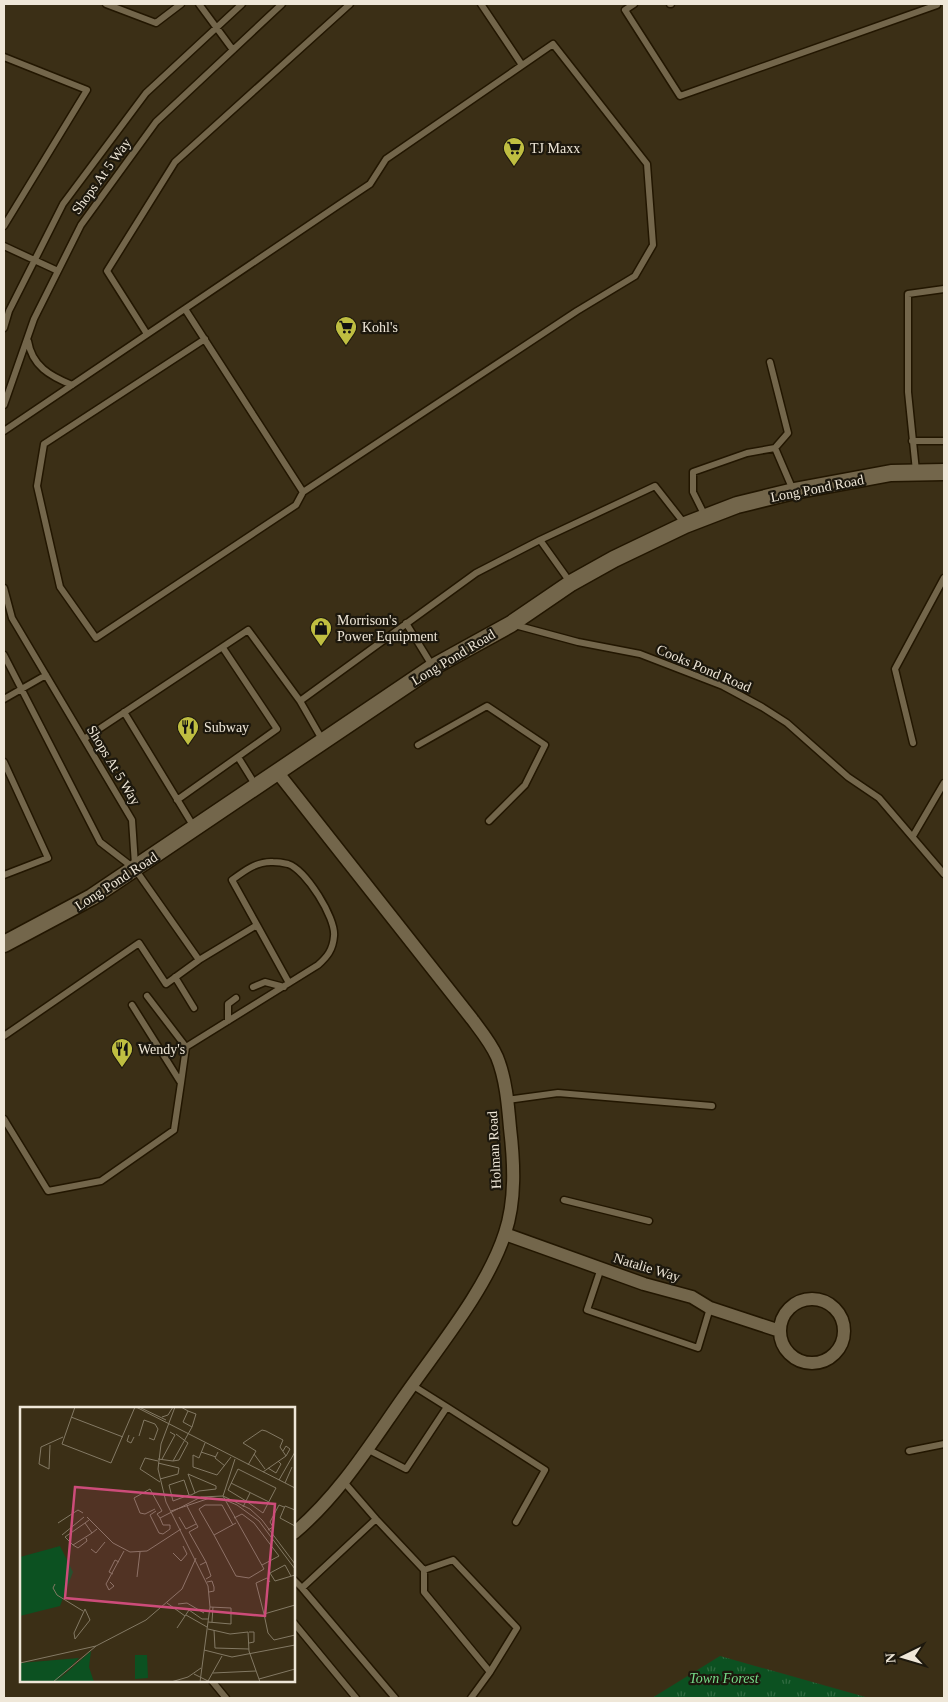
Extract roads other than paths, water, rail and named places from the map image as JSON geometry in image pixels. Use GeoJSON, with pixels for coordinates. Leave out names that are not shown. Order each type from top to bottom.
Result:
{"type":"FeatureCollection","features":[{"type":"Feature","properties":{"kind":"street","name":"Long Pond Road"},"geometry":{"type":"LineString","coordinates":[[4,944],[75,907],[136,869],[433,667],[511,624],[571,583],[614,558],[705,516],[737,505],[794,491],[891,473],[916,471],[944,472]]}},
{"type":"Feature","properties":{"kind":"street","name":"Holman Road"},"geometry":{"type":"LineString","coordinates":[[278,773],[472,1019],[496,1056],[506,1100],[513,1175],[511,1203],[505,1234],[474,1295],[344,1482],[321,1508],[295,1531]]}},
{"type":"Feature","properties":{"kind":"street","name":"Natalie Way"},"geometry":{"type":"LineString","coordinates":[[505,1234],[644,1284],[692,1297],[710,1308],[780,1331]]}},
{"type":"Feature","properties":{"kind":"street"},"geometry":{"type":"LineString","coordinates":[[813,1299],[833,1308],[841,1319],[843,1333],[839,1347],[829,1358],[808,1363],[790,1355],[783,1344],[780,1331],[787,1311],[799,1302],[813,1299]]}},
{"type":"Feature","properties":{"kind":"lane"},"geometry":{"type":"LineString","coordinates":[[106,4],[156,23],[181,4]]}},
{"type":"Feature","properties":{"kind":"lane"},"geometry":{"type":"LineString","coordinates":[[199,4],[233,50]]}},
{"type":"Feature","properties":{"kind":"lane","name":"Shops At 5 Way"},"geometry":{"type":"LineString","coordinates":[[4,328],[9,311],[63,204],[146,93],[242,4]]}},
{"type":"Feature","properties":{"kind":"lane","name":"Shops At 5 Way"},"geometry":{"type":"LineString","coordinates":[[4,405],[28,339],[81,225],[156,122],[282,4]]}},
{"type":"Feature","properties":{"kind":"lane"},"geometry":{"type":"LineString","coordinates":[[147,334],[107,271],[175,162],[350,4]]}},
{"type":"Feature","properties":{"kind":"lane"},"geometry":{"type":"LineString","coordinates":[[481,4],[522,65]]}},
{"type":"Feature","properties":{"kind":"lane"},"geometry":{"type":"LineString","coordinates":[[634,4],[625,10],[680,96],[938,4]]}},
{"type":"Feature","properties":{"kind":"lane"},"geometry":{"type":"LineString","coordinates":[[4,431],[370,184],[386,159],[553,44],[647,164],[653,245],[635,276],[577,311],[304,492],[296,505],[96,638],[60,587],[37,486],[44,444],[205,340]]}},
{"type":"Feature","properties":{"kind":"lane"},"geometry":{"type":"LineString","coordinates":[[4,58],[86,90],[4,226]]}},
{"type":"Feature","properties":{"kind":"lane"},"geometry":{"type":"LineString","coordinates":[[4,246],[58,271]]}},
{"type":"Feature","properties":{"kind":"lane"},"geometry":{"type":"LineString","coordinates":[[916,471],[908,392],[908,294],[944,289]]}},
{"type":"Feature","properties":{"kind":"lane"},"geometry":{"type":"LineString","coordinates":[[185,309],[304,492]]}},
{"type":"Feature","properties":{"kind":"lane"},"geometry":{"type":"LineString","coordinates":[[28,339],[30,355],[37,364],[54,378],[72,385]]}},
{"type":"Feature","properties":{"kind":"lane"},"geometry":{"type":"LineString","coordinates":[[705,516],[693,492],[693,472],[746,453],[775,448],[788,433],[770,362]]}},
{"type":"Feature","properties":{"kind":"lane"},"geometry":{"type":"LineString","coordinates":[[912,440],[944,441]]}},
{"type":"Feature","properties":{"kind":"lane"},"geometry":{"type":"LineString","coordinates":[[775,448],[794,491]]}},
{"type":"Feature","properties":{"kind":"lane"},"geometry":{"type":"LineString","coordinates":[[300,701],[476,573],[540,540],[655,486],[685,525]]}},
{"type":"Feature","properties":{"kind":"lane"},"geometry":{"type":"LineString","coordinates":[[540,540],[571,583]]}},
{"type":"Feature","properties":{"kind":"lane"},"geometry":{"type":"LineString","coordinates":[[913,743],[895,669],[944,578]]}},
{"type":"Feature","properties":{"kind":"lane","name":"Shops At 5 Way"},"geometry":{"type":"LineString","coordinates":[[4,588],[12,618],[132,820],[136,869]]}},
{"type":"Feature","properties":{"kind":"lane"},"geometry":{"type":"LineString","coordinates":[[406,623],[433,667]]}},
{"type":"Feature","properties":{"kind":"lane","name":"Cooks Pond Road"},"geometry":{"type":"LineString","coordinates":[[511,624],[578,642],[640,654],[723,686],[762,707],[787,723],[848,777],[879,798],[944,874]]}},
{"type":"Feature","properties":{"kind":"lane"},"geometry":{"type":"LineString","coordinates":[[84,739],[248,630],[300,701],[323,742]]}},
{"type":"Feature","properties":{"kind":"lane"},"geometry":{"type":"LineString","coordinates":[[177,800],[277,729],[223,648]]}},
{"type":"Feature","properties":{"kind":"lane"},"geometry":{"type":"LineString","coordinates":[[4,655],[100,842],[136,869],[199,960]]}},
{"type":"Feature","properties":{"kind":"lane"},"geometry":{"type":"LineString","coordinates":[[4,700],[21,688],[46,675]]}},
{"type":"Feature","properties":{"kind":"lane"},"geometry":{"type":"LineString","coordinates":[[418,745],[488,706],[545,745],[525,785],[489,821]]}},
{"type":"Feature","properties":{"kind":"lane"},"geometry":{"type":"LineString","coordinates":[[124,712],[195,828]]}},
{"type":"Feature","properties":{"kind":"lane"},"geometry":{"type":"LineString","coordinates":[[238,757],[257,787]]}},
{"type":"Feature","properties":{"kind":"lane"},"geometry":{"type":"LineString","coordinates":[[4,762],[48,858],[4,875]]}},
{"type":"Feature","properties":{"kind":"lane"},"geometry":{"type":"LineString","coordinates":[[913,836],[944,783]]}},
{"type":"Feature","properties":{"kind":"lane"},"geometry":{"type":"LineString","coordinates":[[186,1047],[287,985],[328,956],[335,934],[331,918],[304,876],[290,864],[272,861],[251,866],[232,880],[287,985]]}},
{"type":"Feature","properties":{"kind":"lane"},"geometry":{"type":"LineString","coordinates":[[5,1034],[139,943],[166,984],[199,960],[257,925]]}},
{"type":"Feature","properties":{"kind":"lane"},"geometry":{"type":"LineString","coordinates":[[175,977],[194,1008]]}},
{"type":"Feature","properties":{"kind":"lane"},"geometry":{"type":"LineString","coordinates":[[253,987],[265,982],[287,985]]}},
{"type":"Feature","properties":{"kind":"lane"},"geometry":{"type":"LineString","coordinates":[[4,1118],[48,1191],[101,1181],[174,1130],[186,1047],[147,996]]}},
{"type":"Feature","properties":{"kind":"lane"},"geometry":{"type":"LineString","coordinates":[[228,1021],[228,1004],[236,998]]}},
{"type":"Feature","properties":{"kind":"lane"},"geometry":{"type":"LineString","coordinates":[[132,1006],[181,1083]]}},
{"type":"Feature","properties":{"kind":"lane"},"geometry":{"type":"LineString","coordinates":[[506,1100],[558,1093],[712,1106]]}},
{"type":"Feature","properties":{"kind":"lane"},"geometry":{"type":"LineString","coordinates":[[564,1200],[649,1222]]}},
{"type":"Feature","properties":{"kind":"lane"},"geometry":{"type":"LineString","coordinates":[[601,1268],[586,1310],[698,1348],[710,1308]]}},
{"type":"Feature","properties":{"kind":"lane"},"geometry":{"type":"LineString","coordinates":[[412,1385],[545,1470],[516,1522]]}},
{"type":"Feature","properties":{"kind":"lane"},"geometry":{"type":"LineString","coordinates":[[367,1449],[406,1469],[447,1407]]}},
{"type":"Feature","properties":{"kind":"lane"},"geometry":{"type":"LineString","coordinates":[[909,1451],[944,1444]]}},
{"type":"Feature","properties":{"kind":"lane"},"geometry":{"type":"LineString","coordinates":[[344,1482],[424,1570],[424,1592],[490,1672]]}},
{"type":"Feature","properties":{"kind":"lane"},"geometry":{"type":"LineString","coordinates":[[302,1588],[376,1519]]}},
{"type":"Feature","properties":{"kind":"lane"},"geometry":{"type":"LineString","coordinates":[[424,1570],[453,1560],[517,1628],[490,1672],[470,1698]]}},
{"type":"Feature","properties":{"kind":"lane"},"geometry":{"type":"LineString","coordinates":[[295,1581],[395,1698]]}},
{"type":"Feature","properties":{"kind":"lane"},"geometry":{"type":"LineString","coordinates":[[295,1623],[356,1698]]}},
{"type":"Feature","properties":{"kind":"lane"},"geometry":{"type":"LineString","coordinates":[[213,1682],[226,1698]]}},
{"type":"Feature","properties":{"kind":"place","name":"TJ Maxx"},"geometry":{"type":"Point","coordinates":[514,167]}},
{"type":"Feature","properties":{"kind":"place","name":"Kohl's"},"geometry":{"type":"Point","coordinates":[346,346]}},
{"type":"Feature","properties":{"kind":"place","name":"Morrison's Power Equipment"},"geometry":{"type":"Point","coordinates":[321,647]}},
{"type":"Feature","properties":{"kind":"place","name":"Subway"},"geometry":{"type":"Point","coordinates":[188,746]}},
{"type":"Feature","properties":{"kind":"place","name":"Wendy's"},"geometry":{"type":"Point","coordinates":[122,1068]}},
{"type":"Feature","properties":{"kind":"park label","name":"Town Forest"},"geometry":{"type":"Point","coordinates":[724,1678]}}]}
